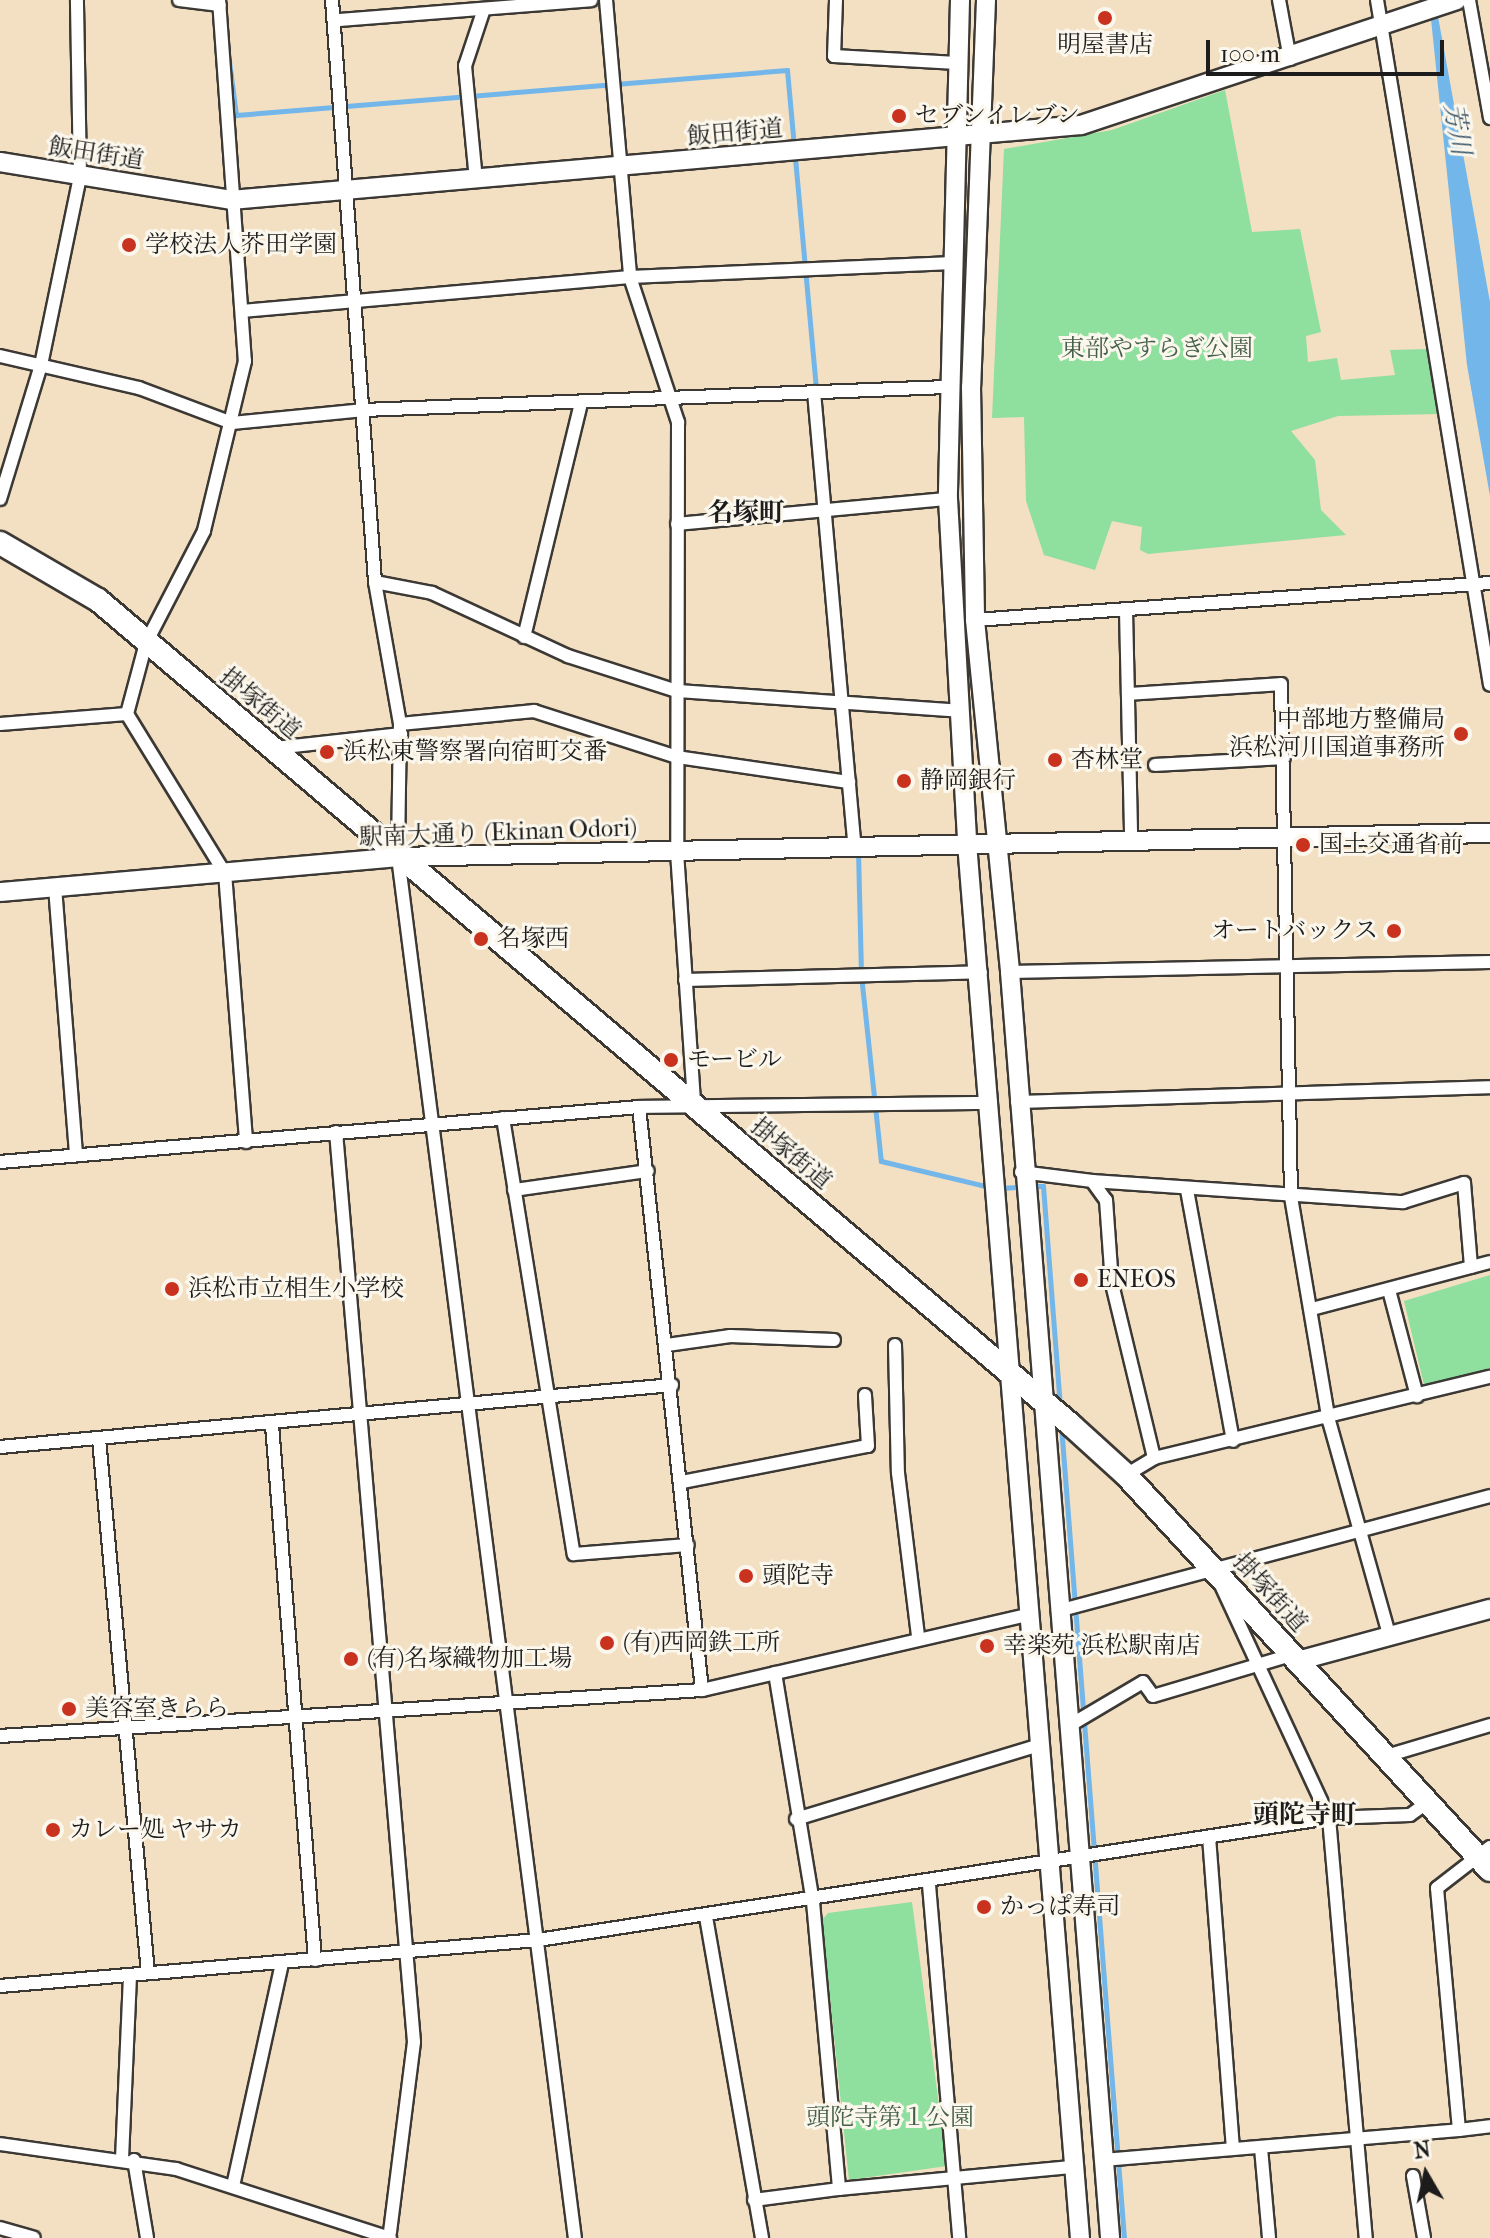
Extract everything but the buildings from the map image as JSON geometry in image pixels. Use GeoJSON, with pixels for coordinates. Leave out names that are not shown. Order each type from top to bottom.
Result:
{"type":"FeatureCollection","features":[{"type":"Feature","properties":{"kind":"highway","name":"掛塚街道"},"geometry":{"type":"LineString","coordinates":[[0,543],[98,600],[1126,1475],[1428,1802],[1485,1856]]}},
{"type":"Feature","properties":{"kind":"street"},"geometry":{"type":"LineString","coordinates":[[0,499],[41,365],[80,176],[77,0]]}},
{"type":"Feature","properties":{"kind":"street"},"geometry":{"type":"LineString","coordinates":[[179,0],[220,2],[231,200],[245,361],[204,531],[146,643],[127,714],[225,873],[246,1142]]}},
{"type":"Feature","properties":{"kind":"street"},"geometry":{"type":"LineString","coordinates":[[332,0],[339,20],[346,190],[375,582],[400,729],[398,857],[575,2238]]}},
{"type":"Feature","properties":{"kind":"street"},"geometry":{"type":"LineString","coordinates":[[339,20],[591,0]]}},
{"type":"Feature","properties":{"kind":"street"},"geometry":{"type":"LineString","coordinates":[[606,0],[630,277],[678,422],[677,852],[694,1105]]}},
{"type":"Feature","properties":{"kind":"street"},"geometry":{"type":"LineString","coordinates":[[836,0],[834,56],[957,63]]}},
{"type":"Feature","properties":{"kind":"street"},"geometry":{"type":"LineString","coordinates":[[960,0],[957,63],[959,138],[947,387],[948,499],[967,843],[981,972],[1009,1374],[1052,1864],[1080,2238]]}},
{"type":"Feature","properties":{"kind":"street"},"geometry":{"type":"LineString","coordinates":[[986,0],[971,417],[975,620],[1010,972],[1021,1172],[1039,1402],[1110,2238]]}},
{"type":"Feature","properties":{"kind":"street"},"geometry":{"type":"LineString","coordinates":[[1279,0],[1290,59]]}},
{"type":"Feature","properties":{"kind":"street"},"geometry":{"type":"LineString","coordinates":[[1377,0],[1481,584],[1490,685]]}},
{"type":"Feature","properties":{"kind":"street","name":"飯田街道"},"geometry":{"type":"LineString","coordinates":[[0,162],[231,200],[1081,125],[1290,59],[1457,0]]}},
{"type":"Feature","properties":{"kind":"street"},"geometry":{"type":"LineString","coordinates":[[1469,0],[1490,118]]}},
{"type":"Feature","properties":{"kind":"street"},"geometry":{"type":"LineString","coordinates":[[476,180],[465,66],[484,9]]}},
{"type":"Feature","properties":{"kind":"street"},"geometry":{"type":"LineString","coordinates":[[242,311],[630,277],[953,263]]}},
{"type":"Feature","properties":{"kind":"street"},"geometry":{"type":"LineString","coordinates":[[0,356],[139,388],[232,423],[364,410],[947,387]]}},
{"type":"Feature","properties":{"kind":"street"},"geometry":{"type":"LineString","coordinates":[[814,392],[855,849]]}},
{"type":"Feature","properties":{"kind":"street"},"geometry":{"type":"LineString","coordinates":[[524,637],[581,403]]}},
{"type":"Feature","properties":{"kind":"street"},"geometry":{"type":"LineString","coordinates":[[677,524],[948,499]]}},
{"type":"Feature","properties":{"kind":"street"},"geometry":{"type":"LineString","coordinates":[[375,582],[432,593],[524,637],[677,691],[960,711]]}},
{"type":"Feature","properties":{"kind":"street"},"geometry":{"type":"LineString","coordinates":[[975,620],[1481,584]]}},
{"type":"Feature","properties":{"kind":"street"},"geometry":{"type":"LineString","coordinates":[[1126,611],[1131,838]]}},
{"type":"Feature","properties":{"kind":"street"},"geometry":{"type":"LineString","coordinates":[[1128,694],[1281,684],[1287,838],[1291,1197],[1329,1421],[1389,1635]]}},
{"type":"Feature","properties":{"kind":"street"},"geometry":{"type":"LineString","coordinates":[[272,749],[534,711],[677,757],[849,782]]}},
{"type":"Feature","properties":{"kind":"street"},"geometry":{"type":"LineString","coordinates":[[0,724],[127,714]]}},
{"type":"Feature","properties":{"kind":"street"},"geometry":{"type":"LineString","coordinates":[[1155,765],[1284,758]]}},
{"type":"Feature","properties":{"kind":"street","name":"駅南大通り (Ekinan Odori)"},"geometry":{"type":"LineString","coordinates":[[0,892],[398,857],[855,849],[1131,838],[1490,833]]}},
{"type":"Feature","properties":{"kind":"street"},"geometry":{"type":"LineString","coordinates":[[55,887],[76,1155]]}},
{"type":"Feature","properties":{"kind":"street"},"geometry":{"type":"LineString","coordinates":[[1010,972],[1490,962]]}},
{"type":"Feature","properties":{"kind":"street"},"geometry":{"type":"LineString","coordinates":[[685,980],[981,972]]}},
{"type":"Feature","properties":{"kind":"street"},"geometry":{"type":"LineString","coordinates":[[1017,1102],[1490,1087]]}},
{"type":"Feature","properties":{"kind":"street"},"geometry":{"type":"LineString","coordinates":[[0,1162],[639,1107],[991,1103]]}},
{"type":"Feature","properties":{"kind":"street"},"geometry":{"type":"LineString","coordinates":[[639,1107],[672,1385],[702,1690]]}},
{"type":"Feature","properties":{"kind":"street"},"geometry":{"type":"LineString","coordinates":[[503,1118],[574,1554],[688,1545]]}},
{"type":"Feature","properties":{"kind":"street"},"geometry":{"type":"LineString","coordinates":[[0,2144],[128,2160],[233,2186],[390,2235],[414,2042],[336,1132]]}},
{"type":"Feature","properties":{"kind":"street"},"geometry":{"type":"LineString","coordinates":[[514,1190],[648,1171]]}},
{"type":"Feature","properties":{"kind":"street"},"geometry":{"type":"LineString","coordinates":[[1021,1172],[1187,1190],[1291,1197],[1345,1193],[1403,1202],[1464,1183],[1471,1267]]}},
{"type":"Feature","properties":{"kind":"street"},"geometry":{"type":"LineString","coordinates":[[1092,1181],[1106,1200],[1112,1284],[1154,1458]]}},
{"type":"Feature","properties":{"kind":"street"},"geometry":{"type":"LineString","coordinates":[[1187,1190],[1233,1441]]}},
{"type":"Feature","properties":{"kind":"street"},"geometry":{"type":"LineString","coordinates":[[1312,1309],[1490,1262]]}},
{"type":"Feature","properties":{"kind":"street"},"geometry":{"type":"LineString","coordinates":[[1389,1290],[1417,1396]]}},
{"type":"Feature","properties":{"kind":"street"},"geometry":{"type":"LineString","coordinates":[[667,1345],[730,1336],[834,1340]]}},
{"type":"Feature","properties":{"kind":"street"},"geometry":{"type":"LineString","coordinates":[[895,1345],[898,1473],[918,1635]]}},
{"type":"Feature","properties":{"kind":"street"},"geometry":{"type":"LineString","coordinates":[[1126,1475],[1154,1458],[1329,1421],[1490,1377]]}},
{"type":"Feature","properties":{"kind":"street"},"geometry":{"type":"LineString","coordinates":[[0,1447],[468,1408],[672,1385]]}},
{"type":"Feature","properties":{"kind":"street"},"geometry":{"type":"LineString","coordinates":[[682,1482],[868,1446],[865,1395]]}},
{"type":"Feature","properties":{"kind":"street"},"geometry":{"type":"LineString","coordinates":[[272,1425],[315,1960]]}},
{"type":"Feature","properties":{"kind":"street"},"geometry":{"type":"LineString","coordinates":[[99,1439],[148,1973]]}},
{"type":"Feature","properties":{"kind":"street"},"geometry":{"type":"LineString","coordinates":[[1058,1611],[1216,1573],[1490,1496]]}},
{"type":"Feature","properties":{"kind":"street"},"geometry":{"type":"LineString","coordinates":[[1216,1573],[1254,1666],[1329,1818],[1366,2238]]}},
{"type":"Feature","properties":{"kind":"street"},"geometry":{"type":"LineString","coordinates":[[1067,1727],[1143,1682],[1153,1696],[1254,1666],[1490,1609]]}},
{"type":"Feature","properties":{"kind":"street"},"geometry":{"type":"LineString","coordinates":[[0,1736],[702,1690],[918,1635],[1030,1614]]}},
{"type":"Feature","properties":{"kind":"street"},"geometry":{"type":"LineString","coordinates":[[775,1673],[796,1819],[813,1902],[839,2189]]}},
{"type":"Feature","properties":{"kind":"street"},"geometry":{"type":"LineString","coordinates":[[1386,1756],[1490,1725]]}},
{"type":"Feature","properties":{"kind":"street"},"geometry":{"type":"LineString","coordinates":[[796,1819],[1040,1745]]}},
{"type":"Feature","properties":{"kind":"street"},"geometry":{"type":"LineString","coordinates":[[0,1986],[538,1940],[929,1885],[1329,1818],[1410,1815],[1428,1802]]}},
{"type":"Feature","properties":{"kind":"street"},"geometry":{"type":"LineString","coordinates":[[1209,1837],[1233,2149]]}},
{"type":"Feature","properties":{"kind":"street"},"geometry":{"type":"LineString","coordinates":[[1459,2130],[1437,1888],[1485,1856]]}},
{"type":"Feature","properties":{"kind":"street"},"geometry":{"type":"LineString","coordinates":[[929,1885],[959,2238]]}},
{"type":"Feature","properties":{"kind":"street"},"geometry":{"type":"LineString","coordinates":[[706,1917],[762,2238]]}},
{"type":"Feature","properties":{"kind":"street"},"geometry":{"type":"LineString","coordinates":[[233,2186],[282,1963]]}},
{"type":"Feature","properties":{"kind":"street"},"geometry":{"type":"LineString","coordinates":[[130,1975],[128,2160],[147,2238]]}},
{"type":"Feature","properties":{"kind":"street"},"geometry":{"type":"LineString","coordinates":[[1103,2160],[1490,2126]]}},
{"type":"Feature","properties":{"kind":"street"},"geometry":{"type":"LineString","coordinates":[[1261,2148],[1269,2238]]}},
{"type":"Feature","properties":{"kind":"street"},"geometry":{"type":"LineString","coordinates":[[754,2200],[1073,2167]]}},
{"type":"Feature","properties":{"kind":"street"},"geometry":{"type":"LineString","coordinates":[[1413,2176],[1424,2238]]}},
{"type":"Feature","properties":{"kind":"street"},"geometry":{"type":"LineString","coordinates":[[0,2228],[34,2238]]}},
{"type":"Feature","properties":{"kind":"green space","name":"東部やすらぎ公園"},"geometry":{"type":"Polygon","coordinates":[[[1225,90],[1252,232],[1300,229],[1321,332],[1306,336],[1308,362],[1337,358],[1341,380],[1395,375],[1390,350],[1429,349],[1440,414],[1338,416],[1291,431],[1315,460],[1321,510],[1346,535],[1148,554],[1140,550],[1142,527],[1112,521],[1095,570],[1044,555],[1026,501],[1024,417],[992,418],[1004,149],[1112,130],[1225,90]]]}},
{"type":"Feature","properties":{"kind":"green space"},"geometry":{"type":"Polygon","coordinates":[[[1490,1275],[1490,1373],[1425,1389],[1404,1301],[1490,1275]]]}},
{"type":"Feature","properties":{"kind":"green space","name":"頭陀寺第１公園"},"geometry":{"type":"Polygon","coordinates":[[[912,1902],[947,2166],[849,2180],[822,1920],[828,1913],[912,1902]]]}},
{"type":"Feature","properties":{"kind":"water","name":"芳川"},"geometry":{"type":"Polygon","coordinates":[[[1429,0],[1435,0],[1490,302],[1490,496],[1467,365],[1429,0]]]}},
{"type":"Feature","properties":{"kind":"waterway"},"geometry":{"type":"LineString","coordinates":[[223,14],[236,115],[787,70],[816,391]]}},
{"type":"Feature","properties":{"kind":"waterway"},"geometry":{"type":"LineString","coordinates":[[858,851],[861,975],[881,1161],[989,1187]]}},
{"type":"Feature","properties":{"kind":"waterway"},"geometry":{"type":"LineString","coordinates":[[1031,1186],[1043,1186],[1060,1407]]}},
{"type":"Feature","properties":{"kind":"waterway"},"geometry":{"type":"LineString","coordinates":[[999,1188],[1021,1187]]}},
{"type":"Feature","properties":{"kind":"waterway"},"geometry":{"type":"LineString","coordinates":[[1061,1425],[1124,2238]]}},
{"type":"Feature","properties":{"kind":"place","name":"明屋書店"},"geometry":{"type":"Point","coordinates":[1105,18]}},
{"type":"Feature","properties":{"kind":"place","name":"セブンイレブン"},"geometry":{"type":"Point","coordinates":[899,116]}},
{"type":"Feature","properties":{"kind":"place","name":"学校法人芥田学園"},"geometry":{"type":"Point","coordinates":[129,245]}},
{"type":"Feature","properties":{"kind":"place","name":"中部地方整備局 浜松河川国道事務所"},"geometry":{"type":"Point","coordinates":[1461,734]}},
{"type":"Feature","properties":{"kind":"place","name":"浜松東警察署向宿町交番"},"geometry":{"type":"Point","coordinates":[327,752]}},
{"type":"Feature","properties":{"kind":"place","name":"杏林堂"},"geometry":{"type":"Point","coordinates":[1055,760]}},
{"type":"Feature","properties":{"kind":"place","name":"静岡銀行"},"geometry":{"type":"Point","coordinates":[904,781]}},
{"type":"Feature","properties":{"kind":"place","name":"国土交通省前"},"geometry":{"type":"Point","coordinates":[1303,845]}},
{"type":"Feature","properties":{"kind":"place","name":"オートバックス"},"geometry":{"type":"Point","coordinates":[1394,931]}},
{"type":"Feature","properties":{"kind":"place","name":"名塚西"},"geometry":{"type":"Point","coordinates":[481,939]}},
{"type":"Feature","properties":{"kind":"place","name":"モービル"},"geometry":{"type":"Point","coordinates":[671,1060]}},
{"type":"Feature","properties":{"kind":"place","name":"ENEOS"},"geometry":{"type":"Point","coordinates":[1081,1280]}},
{"type":"Feature","properties":{"kind":"place","name":"浜松市立相生小学校"},"geometry":{"type":"Point","coordinates":[172,1289]}},
{"type":"Feature","properties":{"kind":"place","name":"頭陀寺"},"geometry":{"type":"Point","coordinates":[746,1576]}},
{"type":"Feature","properties":{"kind":"place","name":"(有)西岡鉄工所"},"geometry":{"type":"Point","coordinates":[607,1643]}},
{"type":"Feature","properties":{"kind":"place","name":"幸楽苑 浜松駅南店"},"geometry":{"type":"Point","coordinates":[987,1646]}},
{"type":"Feature","properties":{"kind":"place","name":"(有)名塚織物加工場"},"geometry":{"type":"Point","coordinates":[351,1659]}},
{"type":"Feature","properties":{"kind":"place","name":"美容室きらら"},"geometry":{"type":"Point","coordinates":[69,1709]}},
{"type":"Feature","properties":{"kind":"place","name":"カレー処 ヤサカ"},"geometry":{"type":"Point","coordinates":[53,1830]}},
{"type":"Feature","properties":{"kind":"place","name":"かっぱ寿司"},"geometry":{"type":"Point","coordinates":[984,1907]}},
{"type":"Feature","properties":{"kind":"district","name":"名塚町"},"geometry":{"type":"Point","coordinates":[746,513]}},
{"type":"Feature","properties":{"kind":"district","name":"頭陀寺町"},"geometry":{"type":"Point","coordinates":[1305,1815]}}]}
